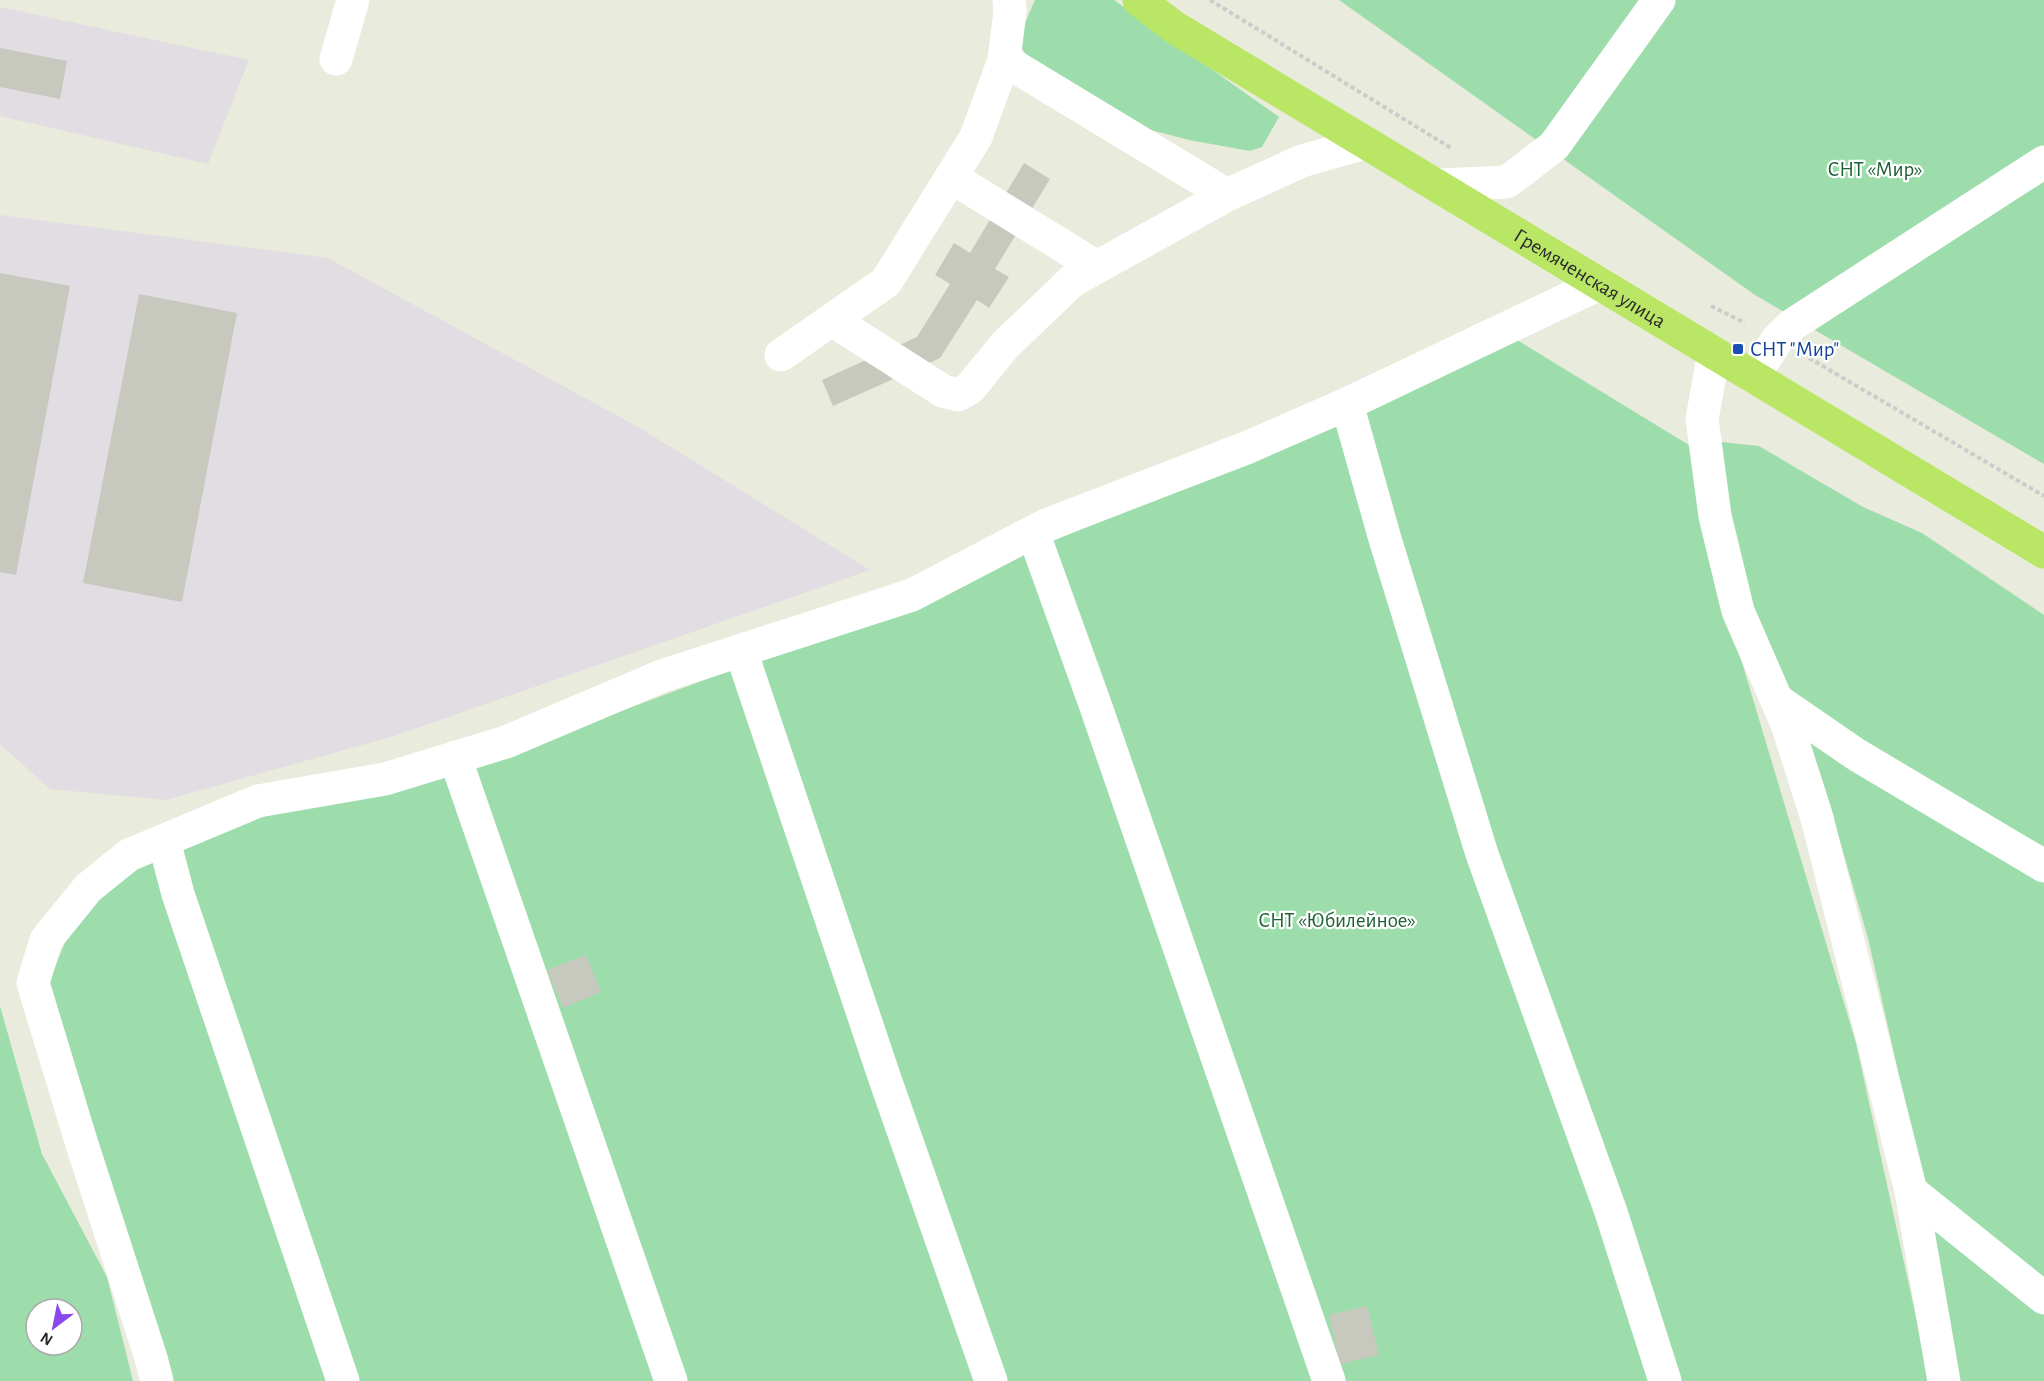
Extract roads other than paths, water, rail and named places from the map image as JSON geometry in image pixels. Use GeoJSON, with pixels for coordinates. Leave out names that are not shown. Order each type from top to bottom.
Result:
{"type":"FeatureCollection","features":[{"type":"Feature","properties":{"kind":"main road","name":"Гремяченская улица"},"geometry":{"type":"LineString","coordinates":[[1139,0],[1174,27],[2044,552]]}},
{"type":"Feature","properties":{"kind":"street"},"geometry":{"type":"LineString","coordinates":[[336,59],[352,0]]}},
{"type":"Feature","properties":{"kind":"street"},"geometry":{"type":"LineString","coordinates":[[781,355],[886,282],[976,137],[1004,60],[1010,11],[1009,0]]}},
{"type":"Feature","properties":{"kind":"street"},"geometry":{"type":"LineString","coordinates":[[1437,186],[1507,182],[1554,146],[1659,0]]}},
{"type":"Feature","properties":{"kind":"street"},"geometry":{"type":"LineString","coordinates":[[1004,60],[1227,195]]}},
{"type":"Feature","properties":{"kind":"street"},"geometry":{"type":"LineString","coordinates":[[832,320],[943,391],[958,395],[970,388],[1005,345],[1072,281],[1227,195],[1302,161],[1365,143]]}},
{"type":"Feature","properties":{"kind":"street"},"geometry":{"type":"LineString","coordinates":[[1753,377],[1778,340],[1792,325],[2044,162]]}},
{"type":"Feature","properties":{"kind":"street"},"geometry":{"type":"LineString","coordinates":[[951,177],[1097,267]]}},
{"type":"Feature","properties":{"kind":"street"},"geometry":{"type":"LineString","coordinates":[[157,1381],[33,983],[46,940],[88,888],[129,855],[258,801],[385,779],[506,742],[662,676],[912,595],[1034,532],[1246,448],[1347,404],[1599,284]]}},
{"type":"Feature","properties":{"kind":"street"},"geometry":{"type":"LineString","coordinates":[[1714,353],[1702,419],[1715,516],[1738,611],[1787,724],[1817,818],[1911,1191],[1944,1381]]}},
{"type":"Feature","properties":{"kind":"street"},"geometry":{"type":"LineString","coordinates":[[1347,404],[1384,539],[1482,854],[1611,1212],[1665,1381]]}},
{"type":"Feature","properties":{"kind":"street"},"geometry":{"type":"LineString","coordinates":[[1034,532],[1329,1381]]}},
{"type":"Feature","properties":{"kind":"street"},"geometry":{"type":"LineString","coordinates":[[741,651],[885,1079],[991,1381]]}},
{"type":"Feature","properties":{"kind":"street"},"geometry":{"type":"LineString","coordinates":[[1777,700],[1857,755],[2044,866]]}},
{"type":"Feature","properties":{"kind":"street"},"geometry":{"type":"LineString","coordinates":[[455,757],[671,1381]]}},
{"type":"Feature","properties":{"kind":"street"},"geometry":{"type":"LineString","coordinates":[[164,841],[178,894],[343,1381]]}},
{"type":"Feature","properties":{"kind":"street"},"geometry":{"type":"LineString","coordinates":[[1911,1191],[2044,1298]]}},
{"type":"Feature","properties":{"kind":"place","name":"СНТ \"Мир\""},"geometry":{"type":"Point","coordinates":[1738,349]}},
{"type":"Feature","properties":{"kind":"park label","name":"СНТ «Мир»"},"geometry":{"type":"Point","coordinates":[1875,169]}},
{"type":"Feature","properties":{"kind":"park label","name":"СНТ «Юбилейное»"},"geometry":{"type":"Point","coordinates":[1337,920]}}]}
